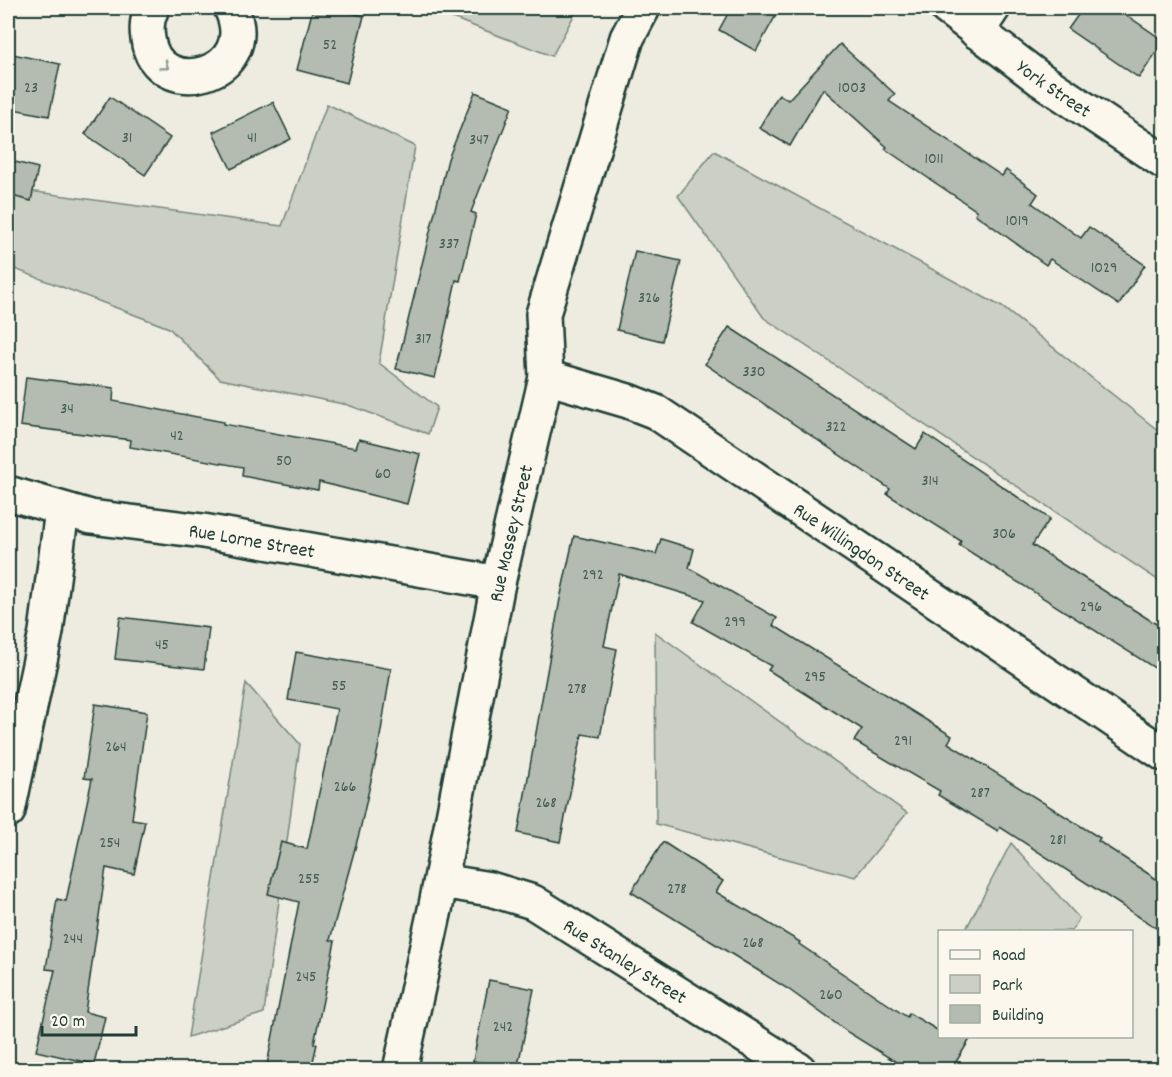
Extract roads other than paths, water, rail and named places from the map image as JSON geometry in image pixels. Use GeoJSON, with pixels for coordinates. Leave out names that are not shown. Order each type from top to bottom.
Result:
{"type":"FeatureCollection","features":[{"type":"Feature","properties":{"kind":"street"},"geometry":{"type":"LineString","coordinates":[[142,10],[149,46],[155,58],[163,67],[177,74],[192,77],[209,73],[228,59],[237,38],[236,20],[231,8]]}},
{"type":"Feature","properties":{"kind":"street","name":"Rue Massey Street"},"geometry":{"type":"LineString","coordinates":[[400,1070],[441,881],[498,583],[546,377],[543,314],[627,38],[643,8]]}},
{"type":"Feature","properties":{"kind":"street","name":"York Street"},"geometry":{"type":"LineString","coordinates":[[946,8],[985,20],[1040,79],[1164,162]]}},
{"type":"Feature","properties":{"kind":"street","name":"Rue Willingdon Street"},"geometry":{"type":"LineString","coordinates":[[546,377],[628,401],[656,412],[1164,754]]}},
{"type":"Feature","properties":{"kind":"street","name":"Rue Lorne Street"},"geometry":{"type":"LineString","coordinates":[[8,493],[91,517],[203,531],[498,583]]}},
{"type":"Feature","properties":{"kind":"street"},"geometry":{"type":"LineString","coordinates":[[8,811],[46,633],[62,510]]}},
{"type":"Feature","properties":{"kind":"street","name":"Rue Stanley Street"},"geometry":{"type":"LineString","coordinates":[[441,881],[490,889],[533,902],[799,1070]]}}]}
